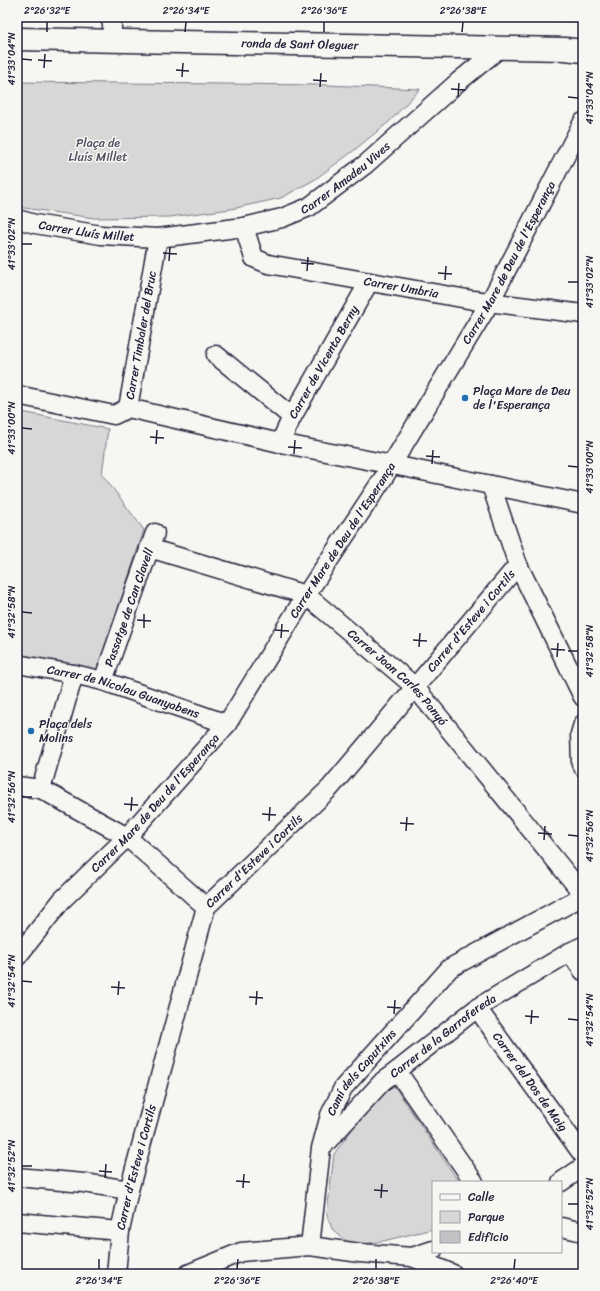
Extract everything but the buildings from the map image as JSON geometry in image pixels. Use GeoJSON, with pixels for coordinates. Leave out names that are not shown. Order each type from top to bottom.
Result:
{"type":"FeatureCollection","features":[{"type":"Feature","properties":{"kind":"street"},"geometry":{"type":"LineString","coordinates":[[110,17],[112,22],[112,41]]}},
{"type":"Feature","properties":{"kind":"street","name":"ronda de Sant Oleguer"},"geometry":{"type":"LineString","coordinates":[[17,39],[500,48],[583,51]]}},
{"type":"Feature","properties":{"kind":"street","name":"Carrer Amadeu Vives"},"geometry":{"type":"LineString","coordinates":[[158,238],[244,227],[282,218],[309,207],[366,164],[458,82],[500,48]]}},
{"type":"Feature","properties":{"kind":"street","name":"Carrer Mare de Deu de l'Esperança"},"geometry":{"type":"LineString","coordinates":[[17,957],[24,937],[127,837],[227,724],[306,595],[384,477],[490,302],[583,122]]}},
{"type":"Feature","properties":{"kind":"street","name":"Carrer Lluís Millet"},"geometry":{"type":"LineString","coordinates":[[17,219],[35,224],[101,235],[158,238]]}},
{"type":"Feature","properties":{"kind":"street","name":"Carrer Umbria"},"geometry":{"type":"LineString","coordinates":[[244,227],[254,258],[268,264],[490,302],[583,314]]}},
{"type":"Feature","properties":{"kind":"street","name":"Carrer Timbaler del Bruc"},"geometry":{"type":"LineString","coordinates":[[128,408],[158,238]]}},
{"type":"Feature","properties":{"kind":"street","name":"Carrer de Vicenta Berny"},"geometry":{"type":"LineString","coordinates":[[280,443],[292,417],[369,282]]}},
{"type":"Feature","properties":{"kind":"street"},"geometry":{"type":"LineString","coordinates":[[216,355],[292,417]]}},
{"type":"Feature","properties":{"kind":"street"},"geometry":{"type":"LineString","coordinates":[[17,394],[114,415],[128,408],[280,443],[391,464],[583,504]]}},
{"type":"Feature","properties":{"kind":"street"},"geometry":{"type":"LineString","coordinates":[[491,485],[518,565],[583,697]]}},
{"type":"Feature","properties":{"kind":"street","name":"Carrer Joan Carles Panyó"},"geometry":{"type":"LineString","coordinates":[[152,540],[306,595],[414,686],[583,895]]}},
{"type":"Feature","properties":{"kind":"street","name":"Passatge de Can Clavell"},"geometry":{"type":"LineString","coordinates":[[103,681],[152,540]]}},
{"type":"Feature","properties":{"kind":"street","name":"Carrer d'Esteve i Cortils"},"geometry":{"type":"LineString","coordinates":[[116,1274],[120,1232],[129,1190],[206,907],[330,788],[414,686],[518,565]]}},
{"type":"Feature","properties":{"kind":"street","name":"Carrer de Nicolau Guanyabens"},"geometry":{"type":"LineString","coordinates":[[17,664],[74,674],[103,681],[227,724]]}},
{"type":"Feature","properties":{"kind":"street"},"geometry":{"type":"LineString","coordinates":[[41,789],[74,674]]}},
{"type":"Feature","properties":{"kind":"street"},"geometry":{"type":"LineString","coordinates":[[583,724],[580,734],[581,764],[583,766]]}},
{"type":"Feature","properties":{"kind":"street"},"geometry":{"type":"LineString","coordinates":[[17,786],[41,789],[127,837],[206,907]]}},
{"type":"Feature","properties":{"kind":"street","name":"Camí dels Caputxins"},"geometry":{"type":"LineString","coordinates":[[310,1246],[321,1148],[330,1115],[343,1088],[450,968],[583,895]]}},
{"type":"Feature","properties":{"kind":"street"},"geometry":{"type":"LineString","coordinates":[[577,949],[583,971]]}},
{"type":"Feature","properties":{"kind":"street","name":"Carrer de la Garrofereda"},"geometry":{"type":"LineString","coordinates":[[321,1148],[383,1081],[477,1008],[577,949]]}},
{"type":"Feature","properties":{"kind":"street","name":"Carrer del Dos de Maig"},"geometry":{"type":"LineString","coordinates":[[477,1008],[583,1155]]}},
{"type":"Feature","properties":{"kind":"street"},"geometry":{"type":"LineString","coordinates":[[397,1071],[473,1181]]}},
{"type":"Feature","properties":{"kind":"street"},"geometry":{"type":"LineString","coordinates":[[562,1181],[583,1166]]}},
{"type":"Feature","properties":{"kind":"street"},"geometry":{"type":"LineString","coordinates":[[17,1177],[84,1183],[129,1190]]}},
{"type":"Feature","properties":{"kind":"street"},"geometry":{"type":"LineString","coordinates":[[17,1222],[120,1232]]}},
{"type":"Feature","properties":{"kind":"street"},"geometry":{"type":"LineString","coordinates":[[562,1228],[583,1232]]}},
{"type":"Feature","properties":{"kind":"street"},"geometry":{"type":"LineString","coordinates":[[188,1274],[241,1252],[310,1246],[360,1253],[412,1256],[432,1250]]}},
{"type":"Feature","properties":{"kind":"street","name":"Carrer d'Esteve i Cortils"},"geometry":{"type":"LineString","coordinates":[[119,1251],[130,1274]]}},
{"type":"Feature","properties":{"kind":"street"},"geometry":{"type":"LineString","coordinates":[[412,1256],[454,1274]]}},
{"type":"Feature","properties":{"kind":"green space","name":"Plaça de Lluís Millet"},"geometry":{"type":"Polygon","coordinates":[[[17,82],[327,85],[420,89],[390,121],[352,152],[314,180],[281,198],[231,209],[170,217],[94,218],[17,207],[17,82]]]}},
{"type":"Feature","properties":{"kind":"green space"},"geometry":{"type":"Polygon","coordinates":[[[17,411],[108,429],[102,474],[144,530],[96,675],[17,657],[17,411]]]}},
{"type":"Feature","properties":{"kind":"green space"},"geometry":{"type":"Polygon","coordinates":[[[393,1084],[458,1181],[432,1181],[432,1229],[364,1244],[346,1241],[332,1229],[327,1213],[334,1154],[377,1095],[393,1084]]]}},
{"type":"Feature","properties":{"kind":"place","name":"Plaça Mare de Deu de l'Esperança"},"geometry":{"type":"Point","coordinates":[465,398]}},
{"type":"Feature","properties":{"kind":"place","name":"Plaça dels Molins"},"geometry":{"type":"Point","coordinates":[31,731]}}]}
